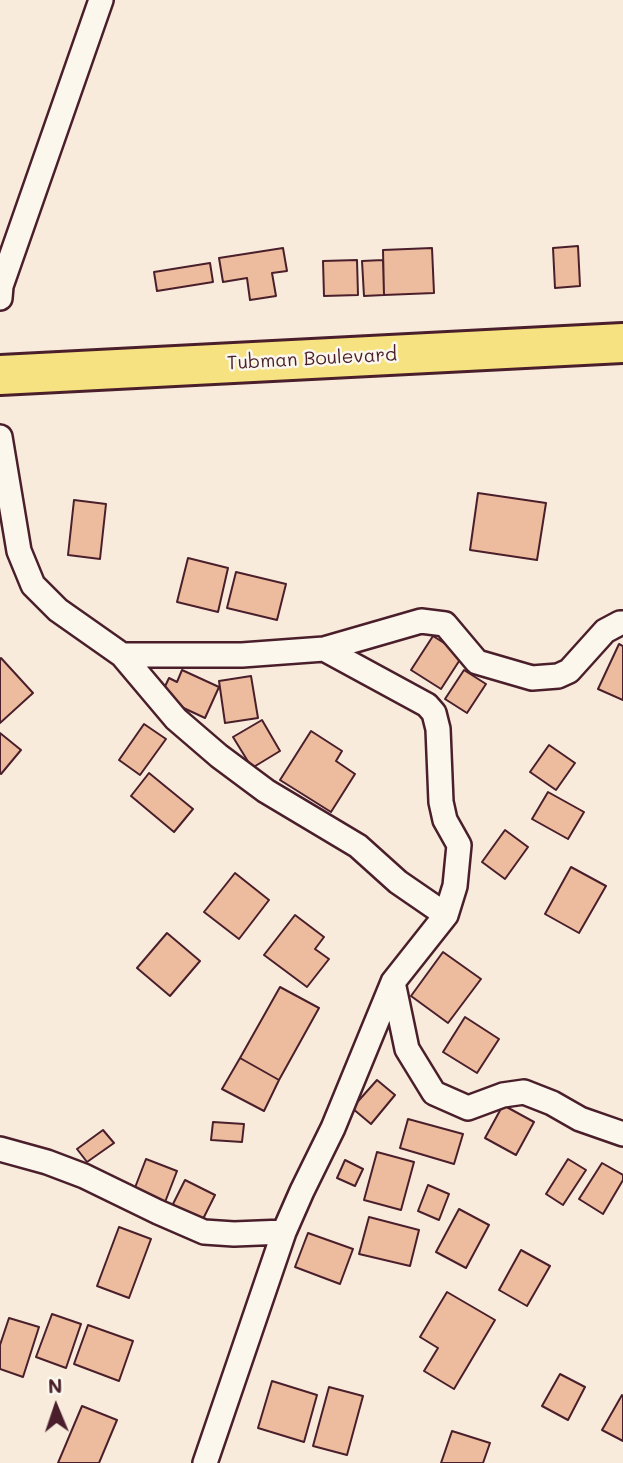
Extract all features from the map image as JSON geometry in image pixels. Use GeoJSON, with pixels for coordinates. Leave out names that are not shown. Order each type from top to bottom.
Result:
{"type":"FeatureCollection","features":[{"type":"Feature","properties":{"kind":"highway","name":"Tubman Boulevard"},"geometry":{"type":"LineString","coordinates":[[0,375],[623,343]]}},
{"type":"Feature","properties":{"kind":"street"},"geometry":{"type":"LineString","coordinates":[[0,298],[1,286],[101,0]]}},
{"type":"Feature","properties":{"kind":"street"},"geometry":{"type":"LineString","coordinates":[[0,437],[19,551],[33,585],[58,610],[122,655],[176,719],[219,756],[266,790],[358,846],[398,882],[446,915]]}},
{"type":"Feature","properties":{"kind":"street"},"geometry":{"type":"LineString","coordinates":[[122,655],[243,655],[324,649],[421,621],[445,625],[477,662],[531,678],[558,676],[569,671],[605,631],[623,623]]}},
{"type":"Feature","properties":{"kind":"street"},"geometry":{"type":"LineString","coordinates":[[205,1463],[284,1232],[333,1128],[393,982],[446,915],[455,886],[459,845],[445,820],[441,802],[435,713],[427,705],[324,649]]}},
{"type":"Feature","properties":{"kind":"street"},"geometry":{"type":"LineString","coordinates":[[393,982],[408,1049],[434,1093],[468,1108],[503,1095],[524,1093],[623,1135]]}},
{"type":"Feature","properties":{"kind":"street"},"geometry":{"type":"LineString","coordinates":[[0,1149],[84,1176],[204,1231],[234,1234],[284,1232]]}},
{"type":"Feature","properties":{"kind":"building"},"geometry":{"type":"Polygon","coordinates":[[[578,246],[580,286],[555,288],[553,248],[578,246]]]}},
{"type":"Feature","properties":{"kind":"building"},"geometry":{"type":"Polygon","coordinates":[[[283,248],[287,271],[272,273],[276,296],[250,300],[247,278],[223,282],[219,258],[283,248]]]}},
{"type":"Feature","properties":{"kind":"building"},"geometry":{"type":"Polygon","coordinates":[[[432,248],[434,293],[384,295],[383,250],[432,248]]]}},
{"type":"Feature","properties":{"kind":"building"},"geometry":{"type":"Polygon","coordinates":[[[357,260],[358,295],[324,296],[323,261],[357,260]]]}},
{"type":"Feature","properties":{"kind":"building"},"geometry":{"type":"Polygon","coordinates":[[[383,260],[384,295],[364,296],[362,261],[383,260]]]}},
{"type":"Feature","properties":{"kind":"building"},"geometry":{"type":"Polygon","coordinates":[[[210,263],[213,282],[157,291],[154,272],[210,263]]]}},
{"type":"Feature","properties":{"kind":"building"},"geometry":{"type":"Polygon","coordinates":[[[478,493],[546,503],[537,560],[470,550],[478,493]]]}},
{"type":"Feature","properties":{"kind":"building"},"geometry":{"type":"Polygon","coordinates":[[[74,500],[106,504],[100,559],[68,555],[74,500]]]}},
{"type":"Feature","properties":{"kind":"building"},"geometry":{"type":"Polygon","coordinates":[[[188,558],[228,568],[218,612],[177,602],[188,558]]]}},
{"type":"Feature","properties":{"kind":"building"},"geometry":{"type":"Polygon","coordinates":[[[236,572],[286,584],[277,620],[227,608],[236,572]]]}},
{"type":"Feature","properties":{"kind":"building"},"geometry":{"type":"Polygon","coordinates":[[[433,636],[463,655],[441,689],[411,670],[433,636]]]}},
{"type":"Feature","properties":{"kind":"building"},"geometry":{"type":"Polygon","coordinates":[[[619,644],[623,646],[623,700],[598,689],[619,644]]]}},
{"type":"Feature","properties":{"kind":"building"},"geometry":{"type":"Polygon","coordinates":[[[0,659],[33,693],[0,723],[0,659]]]}},
{"type":"Feature","properties":{"kind":"building"},"geometry":{"type":"Polygon","coordinates":[[[182,670],[219,687],[205,718],[160,697],[169,678],[177,682],[182,670]]]}},
{"type":"Feature","properties":{"kind":"building"},"geometry":{"type":"Polygon","coordinates":[[[464,670],[486,684],[467,713],[445,699],[464,670]]]}},
{"type":"Feature","properties":{"kind":"building"},"geometry":{"type":"Polygon","coordinates":[[[251,676],[258,718],[225,723],[219,681],[251,676]]]}},
{"type":"Feature","properties":{"kind":"building"},"geometry":{"type":"Polygon","coordinates":[[[262,720],[280,751],[252,768],[233,737],[262,720]]]}},
{"type":"Feature","properties":{"kind":"building"},"geometry":{"type":"Polygon","coordinates":[[[144,724],[166,739],[140,775],[119,760],[144,724]]]}},
{"type":"Feature","properties":{"kind":"building"},"geometry":{"type":"Polygon","coordinates":[[[311,731],[342,751],[336,761],[355,774],[331,812],[280,780],[311,731]]]}},
{"type":"Feature","properties":{"kind":"building"},"geometry":{"type":"Polygon","coordinates":[[[0,733],[21,750],[1,774],[0,773],[0,733]]]}},
{"type":"Feature","properties":{"kind":"building"},"geometry":{"type":"Polygon","coordinates":[[[549,745],[575,763],[556,790],[530,772],[549,745]]]}},
{"type":"Feature","properties":{"kind":"building"},"geometry":{"type":"Polygon","coordinates":[[[149,773],[193,809],[174,832],[131,796],[149,773]]]}},
{"type":"Feature","properties":{"kind":"building"},"geometry":{"type":"Polygon","coordinates":[[[548,792],[584,812],[568,839],[532,819],[548,792]]]}},
{"type":"Feature","properties":{"kind":"building"},"geometry":{"type":"Polygon","coordinates":[[[505,830],[528,847],[505,879],[482,862],[505,830]]]}},
{"type":"Feature","properties":{"kind":"building"},"geometry":{"type":"Polygon","coordinates":[[[571,867],[606,886],[579,933],[545,914],[571,867]]]}},
{"type":"Feature","properties":{"kind":"building"},"geometry":{"type":"Polygon","coordinates":[[[235,873],[269,900],[239,939],[204,912],[235,873]]]}},
{"type":"Feature","properties":{"kind":"building"},"geometry":{"type":"Polygon","coordinates":[[[295,915],[324,937],[315,949],[329,959],[307,987],[264,955],[295,915]]]}},
{"type":"Feature","properties":{"kind":"building"},"geometry":{"type":"Polygon","coordinates":[[[167,933],[200,961],[170,996],[137,968],[167,933]]]}},
{"type":"Feature","properties":{"kind":"building"},"geometry":{"type":"Polygon","coordinates":[[[443,952],[481,979],[448,1023],[411,996],[443,952]]]}},
{"type":"Feature","properties":{"kind":"building"},"geometry":{"type":"Polygon","coordinates":[[[280,987],[319,1008],[279,1080],[240,1058],[280,987]]]}},
{"type":"Feature","properties":{"kind":"building"},"geometry":{"type":"Polygon","coordinates":[[[465,1017],[499,1039],[477,1073],[443,1052],[465,1017]]]}},
{"type":"Feature","properties":{"kind":"building"},"geometry":{"type":"Polygon","coordinates":[[[240,1058],[279,1080],[264,1111],[222,1089],[240,1058]]]}},
{"type":"Feature","properties":{"kind":"building"},"geometry":{"type":"Polygon","coordinates":[[[377,1080],[395,1095],[371,1124],[352,1108],[377,1080]]]}},
{"type":"Feature","properties":{"kind":"building"},"geometry":{"type":"Polygon","coordinates":[[[503,1105],[534,1122],[516,1155],[485,1138],[503,1105]]]}},
{"type":"Feature","properties":{"kind":"building"},"geometry":{"type":"Polygon","coordinates":[[[408,1119],[463,1134],[454,1164],[400,1148],[408,1119]]]}},
{"type":"Feature","properties":{"kind":"building"},"geometry":{"type":"Polygon","coordinates":[[[213,1122],[244,1124],[242,1142],[211,1140],[213,1122]]]}},
{"type":"Feature","properties":{"kind":"building"},"geometry":{"type":"Polygon","coordinates":[[[103,1130],[114,1143],[87,1162],[77,1149],[103,1130]]]}},
{"type":"Feature","properties":{"kind":"building"},"geometry":{"type":"Polygon","coordinates":[[[377,1152],[414,1162],[401,1210],[364,1200],[377,1152]]]}},
{"type":"Feature","properties":{"kind":"building"},"geometry":{"type":"Polygon","coordinates":[[[146,1159],[177,1171],[162,1210],[131,1198],[146,1159]]]}},
{"type":"Feature","properties":{"kind":"building"},"geometry":{"type":"Polygon","coordinates":[[[568,1159],[586,1170],[563,1205],[546,1194],[568,1159]]]}},
{"type":"Feature","properties":{"kind":"building"},"geometry":{"type":"Polygon","coordinates":[[[345,1160],[363,1169],[355,1186],[337,1178],[345,1160]]]}},
{"type":"Feature","properties":{"kind":"building"},"geometry":{"type":"Polygon","coordinates":[[[602,1163],[623,1175],[623,1180],[603,1214],[579,1199],[602,1163]]]}},
{"type":"Feature","properties":{"kind":"building"},"geometry":{"type":"Polygon","coordinates":[[[185,1180],[215,1195],[201,1223],[171,1208],[185,1180]]]}},
{"type":"Feature","properties":{"kind":"building"},"geometry":{"type":"Polygon","coordinates":[[[428,1185],[449,1194],[439,1220],[418,1211],[428,1185]]]}},
{"type":"Feature","properties":{"kind":"building"},"geometry":{"type":"Polygon","coordinates":[[[459,1209],[489,1225],[466,1268],[436,1252],[459,1209]]]}},
{"type":"Feature","properties":{"kind":"building"},"geometry":{"type":"Polygon","coordinates":[[[369,1217],[419,1230],[410,1266],[359,1254],[369,1217]]]}},
{"type":"Feature","properties":{"kind":"building"},"geometry":{"type":"Polygon","coordinates":[[[119,1227],[151,1239],[129,1298],[97,1286],[119,1227]]]}},
{"type":"Feature","properties":{"kind":"building"},"geometry":{"type":"Polygon","coordinates":[[[308,1233],[353,1249],[340,1284],[295,1267],[308,1233]]]}},
{"type":"Feature","properties":{"kind":"building"},"geometry":{"type":"Polygon","coordinates":[[[521,1250],[550,1266],[527,1306],[499,1290],[521,1250]]]}},
{"type":"Feature","properties":{"kind":"building"},"geometry":{"type":"Polygon","coordinates":[[[447,1292],[495,1320],[454,1389],[424,1371],[438,1348],[420,1337],[447,1292]]]}},
{"type":"Feature","properties":{"kind":"building"},"geometry":{"type":"Polygon","coordinates":[[[52,1314],[81,1324],[66,1368],[36,1357],[52,1314]]]}},
{"type":"Feature","properties":{"kind":"building"},"geometry":{"type":"Polygon","coordinates":[[[9,1318],[39,1327],[23,1377],[0,1369],[0,1345],[9,1318]]]}},
{"type":"Feature","properties":{"kind":"building"},"geometry":{"type":"Polygon","coordinates":[[[88,1325],[133,1341],[119,1381],[74,1364],[88,1325]]]}},
{"type":"Feature","properties":{"kind":"building"},"geometry":{"type":"Polygon","coordinates":[[[560,1374],[585,1387],[568,1420],[542,1406],[560,1374]]]}},
{"type":"Feature","properties":{"kind":"building"},"geometry":{"type":"Polygon","coordinates":[[[272,1381],[317,1395],[304,1442],[258,1428],[272,1381]]]}},
{"type":"Feature","properties":{"kind":"building"},"geometry":{"type":"Polygon","coordinates":[[[329,1387],[363,1396],[347,1455],[313,1446],[329,1387]]]}},
{"type":"Feature","properties":{"kind":"building"},"geometry":{"type":"Polygon","coordinates":[[[623,1396],[623,1441],[602,1430],[623,1396]]]}},
{"type":"Feature","properties":{"kind":"building"},"geometry":{"type":"Polygon","coordinates":[[[82,1406],[117,1420],[99,1463],[58,1463],[82,1406]]]}},
{"type":"Feature","properties":{"kind":"building"},"geometry":{"type":"Polygon","coordinates":[[[452,1431],[490,1443],[483,1463],[441,1463],[452,1431]]]}}]}
